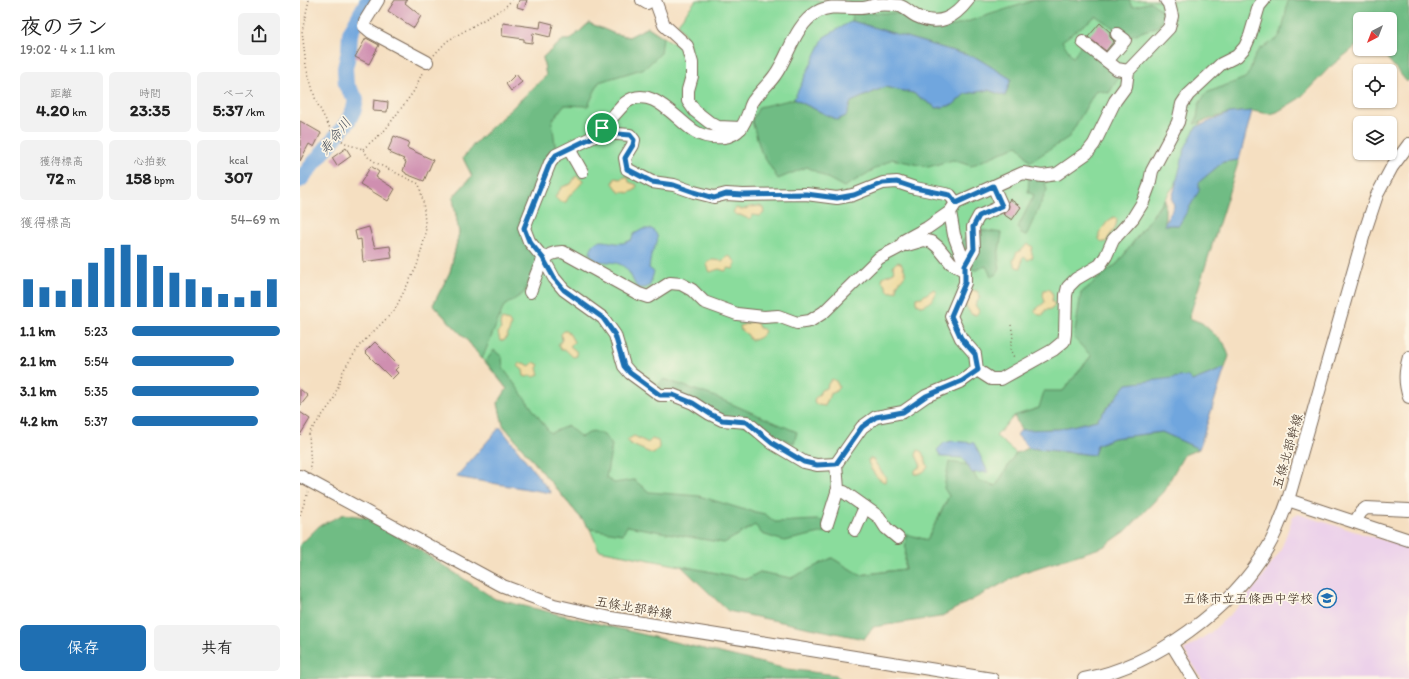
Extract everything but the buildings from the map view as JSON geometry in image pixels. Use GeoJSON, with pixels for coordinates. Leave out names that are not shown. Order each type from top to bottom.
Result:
{"type":"FeatureCollection","features":[{"type":"Feature","properties":{"kind":"street"},"geometry":{"type":"LineString","coordinates":[[378,0],[368,14],[364,26],[371,32],[427,62]]}},
{"type":"Feature","properties":{"kind":"street"},"geometry":{"type":"LineString","coordinates":[[642,0],[647,3],[651,0]]}},
{"type":"Feature","properties":{"kind":"street"},"geometry":{"type":"LineString","coordinates":[[655,0],[664,24],[687,46],[692,63],[692,76],[688,90],[688,101],[695,111],[709,122],[718,126],[741,128]]}},
{"type":"Feature","properties":{"kind":"street"},"geometry":{"type":"LineString","coordinates":[[836,464],[817,465],[804,462],[772,443],[747,422],[722,420],[693,403],[673,395],[660,395],[630,373],[624,366],[615,335],[603,318],[564,290],[554,278],[543,258],[529,241],[524,228],[550,163],[556,155],[595,136],[630,99],[648,98],[657,102],[668,108],[695,132],[708,137],[730,136],[738,132],[741,128],[748,116],[753,100],[776,74],[800,27],[808,18],[818,12],[832,7],[862,8],[878,5],[901,6],[916,16],[934,20],[946,19],[955,15],[968,0]]}},
{"type":"Feature","properties":{"kind":"street"},"geometry":{"type":"LineString","coordinates":[[900,247],[905,240],[927,228],[953,207],[993,186],[1024,173],[1042,176],[1057,174],[1086,153],[1094,144],[1115,101],[1126,86],[1128,72],[1169,28],[1172,16],[1169,4],[1166,0]]}},
{"type":"Feature","properties":{"kind":"street"},"geometry":{"type":"LineString","coordinates":[[602,128],[606,133],[630,135],[634,140],[633,145],[625,158],[627,169],[652,182],[674,185],[714,198],[726,194],[806,194],[837,198],[854,195],[883,183],[897,182],[915,188],[950,195],[953,207],[954,235],[965,268],[965,283],[951,316],[961,338],[975,354],[978,370],[990,379],[1001,379],[1053,350],[1064,341],[1066,295],[1068,287],[1076,279],[1100,264],[1106,256],[1113,240],[1133,218],[1143,202],[1149,186],[1152,171],[1178,122],[1182,104],[1188,95],[1221,64],[1238,56],[1245,47],[1259,6],[1264,0]]}},
{"type":"Feature","properties":{"kind":"street"},"geometry":{"type":"LineString","coordinates":[[1107,61],[1125,40],[1117,34]]}},
{"type":"Feature","properties":{"kind":"street"},"geometry":{"type":"LineString","coordinates":[[1083,42],[1117,69],[1128,72]]}},
{"type":"Feature","properties":{"kind":"street","name":"五條北部幹線"},"geometry":{"type":"LineString","coordinates":[[1084,679],[1132,665],[1171,643],[1190,630],[1212,613],[1243,581],[1268,548],[1279,526],[1288,500],[1364,234],[1377,195],[1392,167],[1409,144]]}},
{"type":"Feature","properties":{"kind":"street"},"geometry":{"type":"LineString","coordinates":[[569,149],[582,172]]}},
{"type":"Feature","properties":{"kind":"street"},"geometry":{"type":"LineString","coordinates":[[965,268],[974,249],[973,227],[979,216],[1002,206],[993,186]]}},
{"type":"Feature","properties":{"kind":"street"},"geometry":{"type":"LineString","coordinates":[[530,292],[543,258],[555,252],[563,252],[639,294],[648,297],[670,284],[681,284],[692,290],[704,302],[737,314],[764,317],[778,316],[797,323],[810,321],[824,312],[879,258],[900,247],[924,240],[932,242],[951,263],[965,268]]}},
{"type":"Feature","properties":{"kind":"street"},"geometry":{"type":"LineString","coordinates":[[1409,356],[1405,370],[1406,389],[1409,397]]}},
{"type":"Feature","properties":{"kind":"street"},"geometry":{"type":"LineString","coordinates":[[827,524],[838,489],[836,464],[862,427],[876,417],[903,412],[926,396],[962,381],[978,370]]}},
{"type":"Feature","properties":{"kind":"street","name":"五條北部幹線"},"geometry":{"type":"LineString","coordinates":[[300,476],[503,586],[554,605],[611,618],[992,679]]}},
{"type":"Feature","properties":{"kind":"street"},"geometry":{"type":"LineString","coordinates":[[837,492],[844,492],[879,517],[886,528],[898,538]]}},
{"type":"Feature","properties":{"kind":"street"},"geometry":{"type":"LineString","coordinates":[[1288,500],[1409,540]]}},
{"type":"Feature","properties":{"kind":"street"},"geometry":{"type":"LineString","coordinates":[[855,530],[865,507]]}},
{"type":"Feature","properties":{"kind":"street"},"geometry":{"type":"LineString","coordinates":[[1355,522],[1361,512],[1366,508],[1409,510]]}},
{"type":"Feature","properties":{"kind":"street"},"geometry":{"type":"LineString","coordinates":[[1171,643],[1193,679]]}},
{"type":"Feature","properties":{"kind":"path"},"geometry":{"type":"LineString","coordinates":[[300,516],[311,481],[309,433],[333,401],[343,371],[360,345],[394,311],[417,266],[426,233],[423,201],[419,184],[380,165],[368,157],[363,150],[349,145],[334,136],[316,101],[306,66],[302,31],[309,0]]}},
{"type":"Feature","properties":{"kind":"path"},"geometry":{"type":"LineString","coordinates":[[363,150],[385,130],[414,91],[427,62],[447,41],[504,8],[512,0]]}},
{"type":"Feature","properties":{"kind":"path"},"geometry":{"type":"LineString","coordinates":[[1011,325],[1013,336],[1010,350],[1020,368]]}},
{"type":"Feature","properties":{"kind":"shaded area","name":"五條市立五條西中学校"},"geometry":{"type":"Polygon","coordinates":[[[1298,514],[1409,548],[1409,679],[1202,679],[1184,650],[1210,633],[1235,610],[1256,586],[1280,552],[1293,516],[1298,514]]]}},
{"type":"Feature","properties":{"kind":"green space"},"geometry":{"type":"Polygon","coordinates":[[[696,0],[1307,0],[1260,85],[1204,110],[1187,168],[1118,263],[1081,293],[1091,356],[1063,391],[1039,408],[1014,416],[996,436],[1016,453],[996,486],[977,480],[949,496],[927,540],[906,534],[905,569],[860,575],[832,558],[791,579],[760,572],[747,579],[599,550],[590,529],[503,425],[498,403],[507,389],[467,340],[433,305],[450,272],[459,233],[453,197],[472,176],[463,158],[475,143],[546,76],[543,57],[563,40],[570,40],[589,23],[615,34],[629,37],[648,27],[681,48],[690,45],[678,23],[696,0]]]}},
{"type":"Feature","properties":{"kind":"green space"},"geometry":{"type":"Polygon","coordinates":[[[1035,0],[1129,0],[1132,7],[1151,2],[1165,13],[1159,26],[1127,37],[1096,16],[1062,41],[1073,58],[1081,45],[1119,77],[1109,93],[1096,90],[1069,137],[1030,162],[1018,145],[971,166],[953,160],[928,167],[892,159],[844,187],[807,167],[778,179],[761,152],[752,121],[759,107],[794,99],[837,120],[846,116],[851,102],[885,87],[913,93],[937,108],[953,105],[965,94],[988,90],[1005,96],[1011,79],[977,58],[852,21],[851,13],[897,13],[925,27],[954,26],[1035,0]]]}},
{"type":"Feature","properties":{"kind":"green space"},"geometry":{"type":"Polygon","coordinates":[[[1288,0],[1409,0],[1409,80],[1407,82],[1397,70],[1397,64],[1392,64],[1385,56],[1397,56],[1397,12],[1353,12],[1353,49],[1330,67],[1300,98],[1277,112],[1270,114],[1252,111],[1230,113],[1194,124],[1197,118],[1199,104],[1206,93],[1245,78],[1255,56],[1264,47],[1277,39],[1283,26],[1288,0]]]}},
{"type":"Feature","properties":{"kind":"green space"},"geometry":{"type":"Polygon","coordinates":[[[589,23],[615,34],[629,37],[648,27],[663,37],[661,53],[645,68],[599,82],[588,106],[564,105],[552,121],[556,152],[546,155],[520,222],[539,258],[524,293],[504,306],[482,359],[467,340],[433,305],[450,272],[459,233],[453,197],[472,176],[463,158],[475,143],[546,76],[543,57],[563,40],[570,40],[589,23]]]}},
{"type":"Feature","properties":{"kind":"green space"},"geometry":{"type":"Polygon","coordinates":[[[1239,160],[1189,318],[1202,323],[1224,343],[1229,356],[1225,368],[1192,381],[1127,384],[1097,420],[1060,429],[1021,430],[1014,416],[1039,408],[1044,391],[1063,391],[1091,356],[1074,338],[1081,293],[1118,263],[1165,199],[1165,225],[1179,225],[1199,182],[1223,162],[1239,160]]]}},
{"type":"Feature","properties":{"kind":"green space"},"geometry":{"type":"Polygon","coordinates":[[[1029,177],[1044,180],[1047,190],[1026,236],[1021,234],[1018,227],[1034,195],[1028,192],[1029,177]]]}},
{"type":"Feature","properties":{"kind":"green space"},"geometry":{"type":"Polygon","coordinates":[[[979,230],[1002,233],[998,257],[1000,268],[996,275],[991,276],[986,266],[976,270],[969,268],[959,241],[976,235],[979,230]]]}},
{"type":"Feature","properties":{"kind":"green space"},"geometry":{"type":"Polygon","coordinates":[[[494,350],[502,357],[503,368],[550,433],[568,426],[581,437],[593,431],[604,435],[612,445],[606,478],[614,483],[634,480],[649,492],[699,496],[742,509],[765,514],[775,522],[823,521],[825,532],[784,541],[762,534],[755,525],[724,543],[627,526],[623,534],[590,529],[503,425],[498,403],[507,389],[486,361],[494,350]]]}},
{"type":"Feature","properties":{"kind":"green space"},"geometry":{"type":"Polygon","coordinates":[[[664,379],[713,396],[797,432],[794,443],[722,417],[656,387],[664,379]]]}},
{"type":"Feature","properties":{"kind":"green space"},"geometry":{"type":"Polygon","coordinates":[[[1162,432],[1199,449],[1184,455],[1163,492],[1126,531],[1103,547],[1024,572],[940,617],[873,627],[864,639],[728,611],[681,566],[747,579],[760,572],[791,578],[832,558],[860,575],[905,569],[906,534],[927,540],[949,496],[944,488],[949,462],[970,465],[977,480],[996,486],[1016,453],[1029,448],[1094,455],[1097,445],[1113,438],[1162,432]]]}},
{"type":"Feature","properties":{"kind":"green space"},"geometry":{"type":"Polygon","coordinates":[[[344,514],[370,518],[495,599],[787,669],[836,675],[840,679],[300,679],[300,545],[319,526],[344,514]]]}},
{"type":"Feature","properties":{"kind":"sand"},"geometry":{"type":"Polygon","coordinates":[[[576,176],[583,180],[569,196],[566,202],[560,202],[555,197],[562,187],[571,184],[576,176]]]}},
{"type":"Feature","properties":{"kind":"sand"},"geometry":{"type":"Polygon","coordinates":[[[628,177],[629,182],[637,185],[635,190],[628,193],[623,191],[620,193],[613,183],[615,178],[620,179],[628,177]]]}},
{"type":"Feature","properties":{"kind":"sand"},"geometry":{"type":"Polygon","coordinates":[[[760,206],[763,208],[764,213],[760,216],[753,215],[749,219],[736,215],[733,212],[736,208],[742,210],[760,206]]]}},
{"type":"Feature","properties":{"kind":"sand"},"geometry":{"type":"Polygon","coordinates":[[[1114,217],[1117,219],[1114,229],[1106,242],[1102,242],[1099,239],[1099,233],[1108,221],[1114,217]]]}},
{"type":"Feature","properties":{"kind":"sand"},"geometry":{"type":"Polygon","coordinates":[[[1027,244],[1033,247],[1031,251],[1033,257],[1028,260],[1024,257],[1022,258],[1021,268],[1016,267],[1013,261],[1017,252],[1022,250],[1027,244]]]}},
{"type":"Feature","properties":{"kind":"sand"},"geometry":{"type":"Polygon","coordinates":[[[729,256],[736,263],[733,269],[729,268],[725,271],[719,269],[710,272],[707,265],[708,261],[722,261],[729,256]]]}},
{"type":"Feature","properties":{"kind":"sand"},"geometry":{"type":"Polygon","coordinates":[[[897,262],[901,263],[905,271],[905,275],[897,285],[897,291],[890,292],[882,281],[883,277],[894,272],[893,266],[897,262]]]}},
{"type":"Feature","properties":{"kind":"sand"},"geometry":{"type":"Polygon","coordinates":[[[934,289],[936,292],[931,301],[921,306],[916,303],[916,298],[922,297],[934,289]]]}},
{"type":"Feature","properties":{"kind":"sand"},"geometry":{"type":"Polygon","coordinates":[[[1049,289],[1053,295],[1052,301],[1055,305],[1052,309],[1045,310],[1043,315],[1039,315],[1034,311],[1045,302],[1043,296],[1044,290],[1049,289]]]}},
{"type":"Feature","properties":{"kind":"sand"},"geometry":{"type":"Polygon","coordinates":[[[971,290],[977,291],[980,297],[975,305],[979,311],[976,315],[971,314],[964,303],[971,290]]]}},
{"type":"Feature","properties":{"kind":"sand"},"geometry":{"type":"Polygon","coordinates":[[[502,319],[509,321],[511,325],[505,340],[500,341],[498,332],[501,329],[500,324],[502,319]]]}},
{"type":"Feature","properties":{"kind":"sand"},"geometry":{"type":"Polygon","coordinates":[[[753,321],[757,323],[759,328],[765,331],[759,338],[750,340],[748,335],[741,330],[740,326],[753,321]]]}},
{"type":"Feature","properties":{"kind":"sand"},"geometry":{"type":"Polygon","coordinates":[[[564,331],[568,331],[574,342],[570,346],[576,351],[577,356],[573,357],[566,350],[561,350],[558,345],[562,340],[561,334],[564,331]]]}},
{"type":"Feature","properties":{"kind":"sand"},"geometry":{"type":"Polygon","coordinates":[[[534,362],[539,365],[537,368],[539,375],[534,377],[531,375],[527,377],[524,376],[523,370],[518,366],[519,364],[524,363],[530,366],[534,362]]]}},
{"type":"Feature","properties":{"kind":"sand"},"geometry":{"type":"Polygon","coordinates":[[[832,379],[836,381],[839,387],[835,392],[830,394],[825,406],[818,405],[814,402],[815,398],[819,395],[821,390],[827,388],[832,379]]]}},
{"type":"Feature","properties":{"kind":"sand"},"geometry":{"type":"Polygon","coordinates":[[[634,436],[648,443],[652,439],[658,441],[658,450],[653,454],[630,444],[627,440],[634,436]]]}},
{"type":"Feature","properties":{"kind":"sand"},"geometry":{"type":"Polygon","coordinates":[[[918,450],[922,452],[928,467],[919,474],[915,474],[915,470],[921,466],[916,455],[918,450]]]}},
{"type":"Feature","properties":{"kind":"sand"},"geometry":{"type":"Polygon","coordinates":[[[872,458],[886,478],[885,482],[879,479],[872,470],[868,460],[872,458]]]}},
{"type":"Feature","properties":{"kind":"water"},"geometry":{"type":"Polygon","coordinates":[[[852,21],[977,58],[1011,79],[1005,96],[988,90],[965,94],[953,105],[937,108],[913,93],[885,87],[851,102],[846,116],[837,120],[794,99],[824,37],[852,21]]]}},
{"type":"Feature","properties":{"kind":"water"},"geometry":{"type":"Polygon","coordinates":[[[1252,111],[1239,160],[1223,162],[1199,182],[1199,191],[1179,225],[1164,225],[1174,206],[1172,199],[1185,148],[1196,127],[1230,113],[1252,111]]]}},
{"type":"Feature","properties":{"kind":"water"},"geometry":{"type":"Polygon","coordinates":[[[643,229],[652,229],[658,239],[651,257],[649,268],[654,272],[650,285],[646,288],[638,288],[630,274],[623,266],[616,263],[597,261],[590,254],[592,247],[598,241],[624,243],[631,240],[634,234],[643,229]]]}},
{"type":"Feature","properties":{"kind":"water"},"geometry":{"type":"Polygon","coordinates":[[[1225,368],[1199,449],[1162,432],[1113,438],[1097,445],[1094,455],[1029,448],[1017,435],[1021,430],[1059,429],[1097,420],[1127,384],[1187,376],[1192,381],[1225,368]]]}},
{"type":"Feature","properties":{"kind":"water"},"geometry":{"type":"Polygon","coordinates":[[[500,427],[551,493],[456,477],[500,427]]]}},
{"type":"Feature","properties":{"kind":"water"},"geometry":{"type":"Polygon","coordinates":[[[952,441],[974,443],[988,472],[972,473],[963,458],[941,457],[937,450],[944,443],[952,441]]]}},
{"type":"Feature","properties":{"kind":"waterway","name":"寿命川"},"geometry":{"type":"LineString","coordinates":[[300,180],[347,123],[354,109],[356,99],[346,85],[345,68],[349,51],[350,33],[368,0]]}},
{"type":"Feature","properties":{"kind":"place","name":"五條市立五條西中学校"},"geometry":{"type":"Point","coordinates":[1327,598]}},
{"type":"Feature","properties":{"kind":"route"},"geometry":{"type":"LineString","coordinates":[[602,128],[606,133],[630,135],[634,140],[633,145],[625,158],[627,169],[652,182],[674,185],[714,198],[726,194],[806,194],[837,198],[854,195],[883,183],[897,182],[927,191],[950,195],[956,203],[993,186],[1002,206],[979,216],[973,227],[974,249],[965,265],[965,283],[951,316],[961,338],[975,354],[978,370],[962,381],[926,396],[903,412],[876,417],[862,427],[836,464],[817,465],[804,462],[772,443],[747,422],[722,420],[693,403],[673,395],[660,395],[630,373],[624,366],[615,335],[603,318],[564,290],[554,278],[543,258],[529,241],[524,228],[550,163],[556,155],[595,136],[602,128]]}}]}
